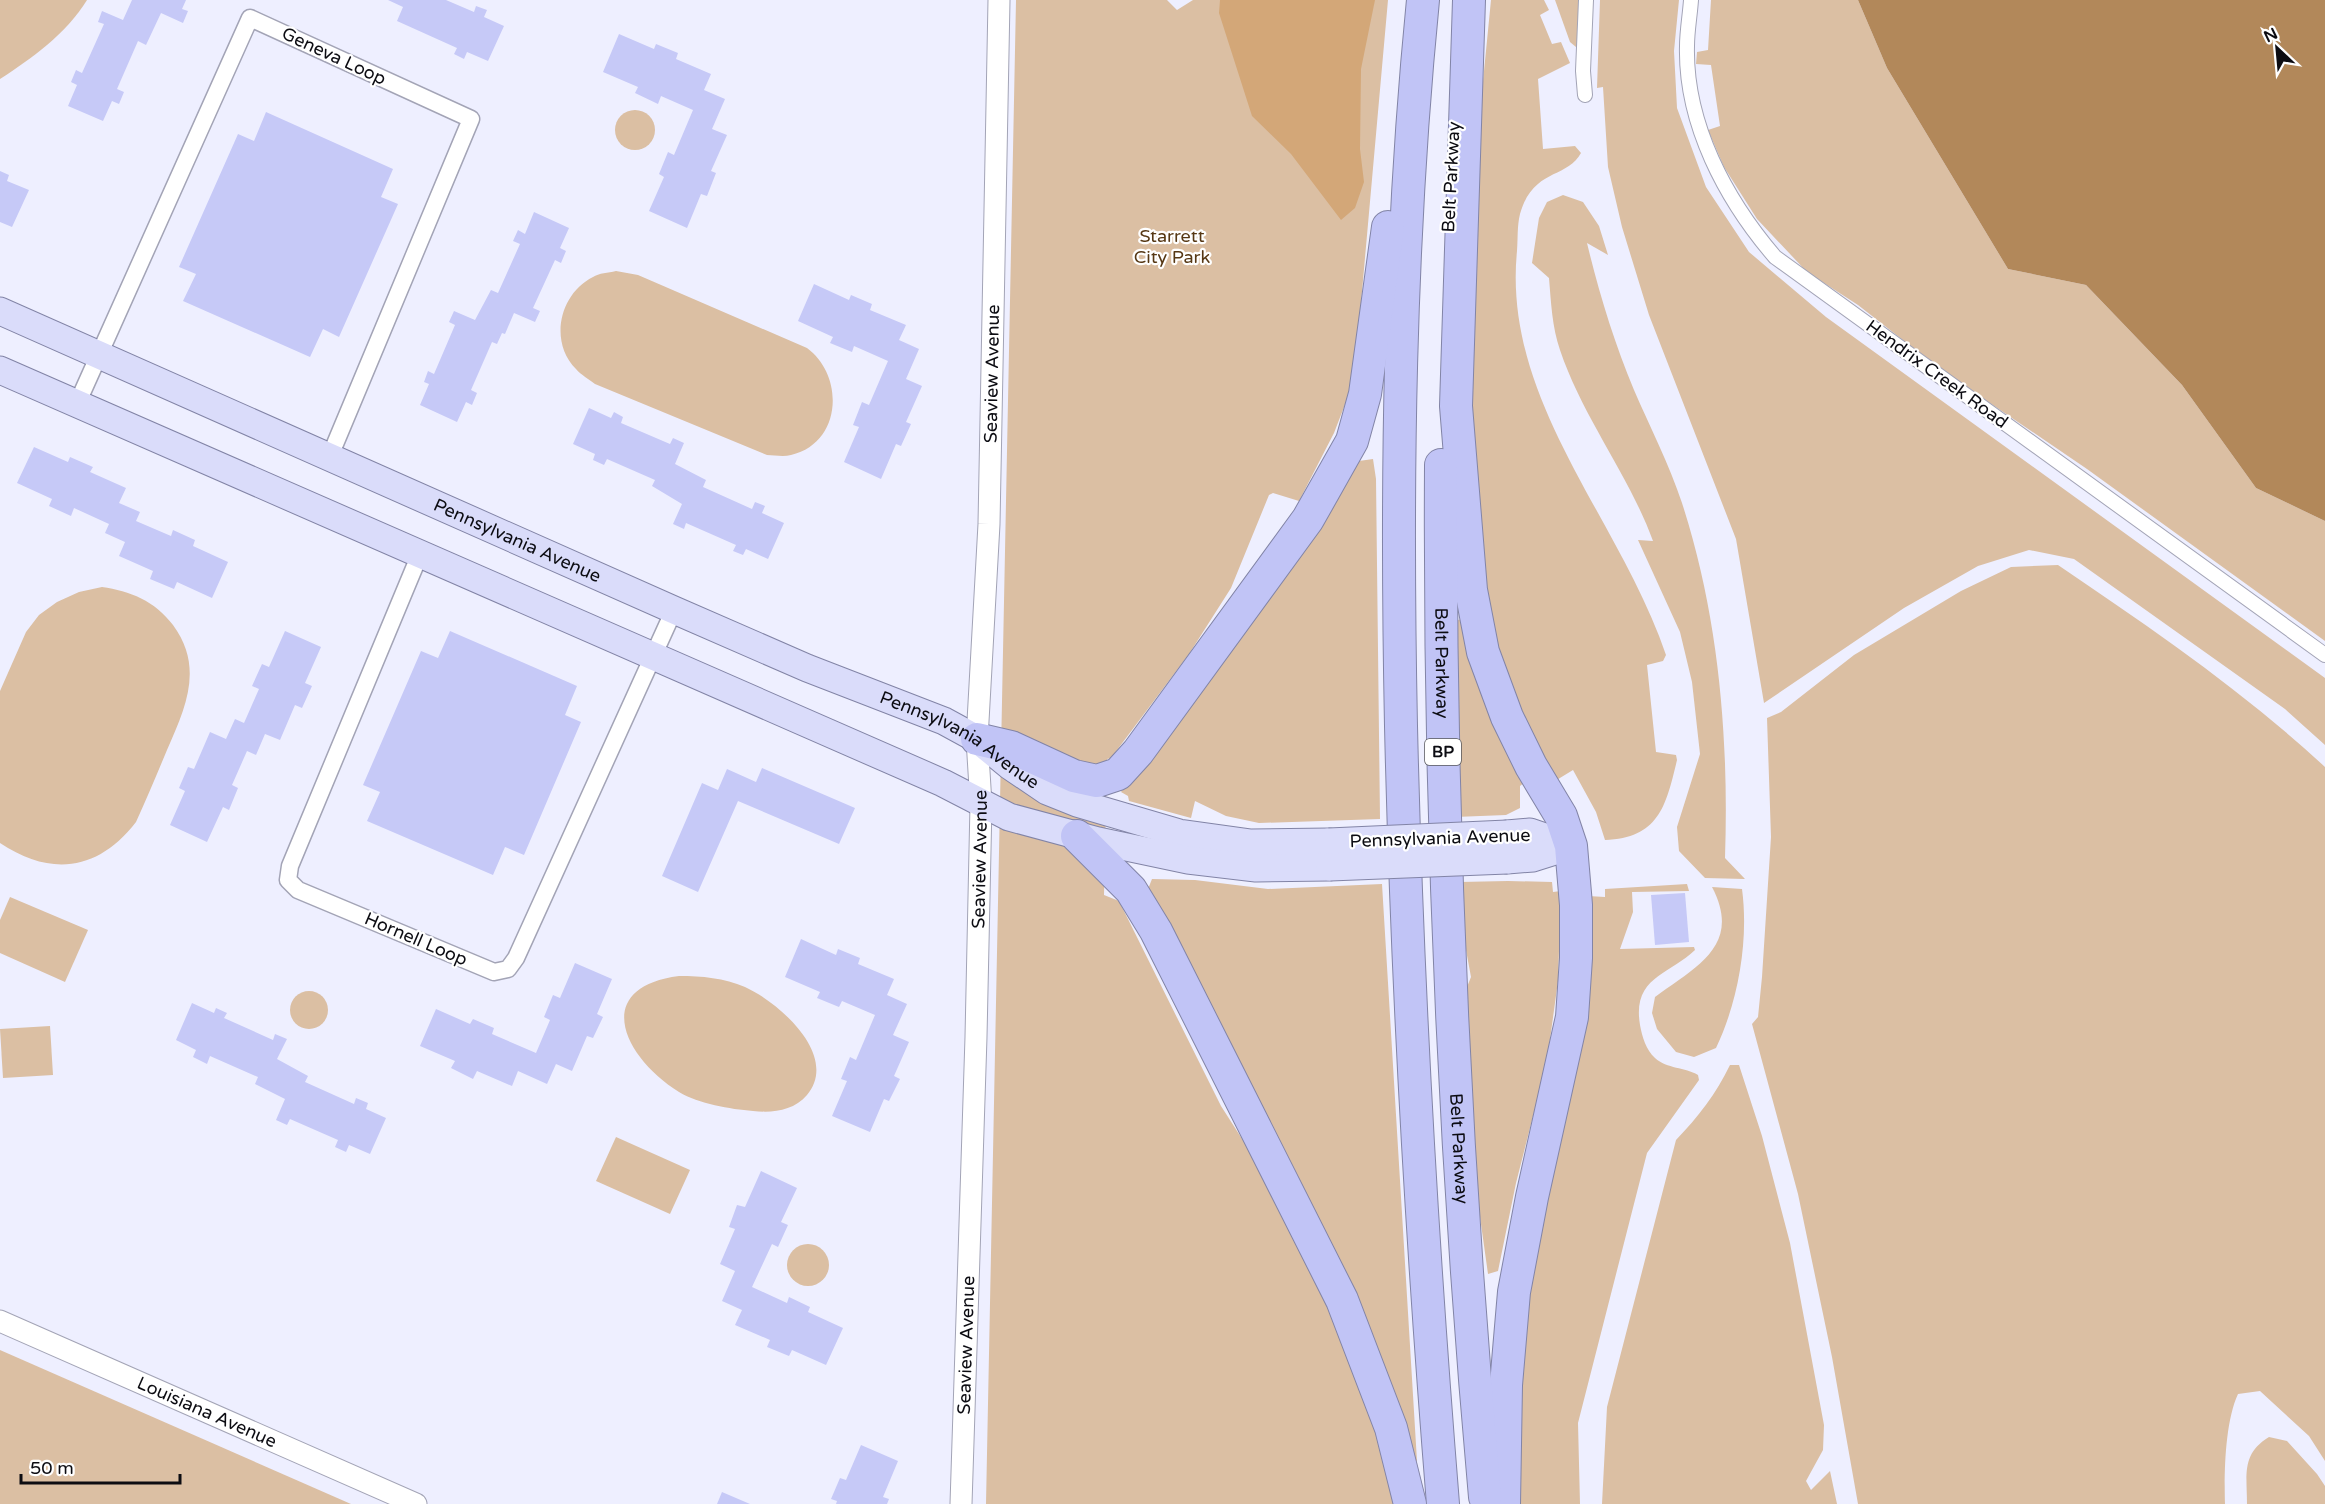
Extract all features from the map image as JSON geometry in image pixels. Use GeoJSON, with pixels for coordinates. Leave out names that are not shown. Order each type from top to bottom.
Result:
{"type":"FeatureCollection","features":[{"type":"Feature","properties":{"kind":"highway"},"geometry":{"type":"LineString","coordinates":[[977,739],[1011,747],[1074,776],[1097,781],[1118,774],[1138,752],[1308,519],[1352,441],[1365,394],[1421,0]]}},
{"type":"Feature","properties":{"kind":"highway","name":"BP"},"geometry":{"type":"LineString","coordinates":[[1421,0],[1404,289],[1399,616],[1412,1061],[1420,1215],[1443,1504]]}},
{"type":"Feature","properties":{"kind":"highway","name":"Belt Parkway"},"geometry":{"type":"LineString","coordinates":[[1464,0],[1455,100],[1446,279],[1441,444],[1440,600],[1447,912],[1453,1057],[1462,1211],[1486,1504]]}},
{"type":"Feature","properties":{"kind":"highway"},"geometry":{"type":"LineString","coordinates":[[1469,0],[1455,406],[1471,590],[1484,652],[1507,717],[1531,766],[1561,816],[1571,846],[1576,905],[1576,958],[1572,1017],[1532,1197],[1514,1292],[1506,1385],[1504,1504]]}},
{"type":"Feature","properties":{"kind":"highway"},"geometry":{"type":"LineString","coordinates":[[1077,836],[1131,890],[1156,931],[1341,1300],[1391,1428],[1410,1504]]}},
{"type":"Feature","properties":{"kind":"main road","name":"Pennsylvania Avenue"},"geometry":{"type":"LineString","coordinates":[[0,311],[807,668],[944,721],[977,739],[1010,766],[1047,791],[1077,803],[1179,833],[1329,854]]}},
{"type":"Feature","properties":{"kind":"main road","name":"Pennsylvania Avenue"},"geometry":{"type":"LineString","coordinates":[[0,370],[943,783],[1009,817],[1077,836],[1188,860],[1256,868],[1329,854],[1507,847],[1533,858],[1571,846]]}},
{"type":"Feature","properties":{"kind":"street","name":"Seaview Avenue"},"geometry":{"type":"LineString","coordinates":[[961,1504],[981,804],[977,739],[989,524],[999,0]]}},
{"type":"Feature","properties":{"kind":"street"},"geometry":{"type":"LineString","coordinates":[[1585,95],[1583,71],[1586,0]]}},
{"type":"Feature","properties":{"kind":"street","name":"Hendrix Creek Road"},"geometry":{"type":"LineString","coordinates":[[1691,0],[1687,47],[1690,87],[1700,126],[1728,193],[1753,232],[1775,258],[2325,656]]}},
{"type":"Feature","properties":{"kind":"street","name":"Geneva Loop"},"geometry":{"type":"LineString","coordinates":[[77,404],[250,18],[471,119],[330,456]]}},
{"type":"Feature","properties":{"kind":"street","name":"Hornell Loop"},"geometry":{"type":"LineString","coordinates":[[420,554],[290,866],[288,880],[298,890],[494,972],[508,969],[520,950],[674,610]]}},
{"type":"Feature","properties":{"kind":"street","name":"Louisiana Avenue"},"geometry":{"type":"LineString","coordinates":[[0,1320],[416,1504]]}},
{"type":"Feature","properties":{"kind":"green space"},"geometry":{"type":"Polygon","coordinates":[[[0,0],[87,0],[59,34],[36,54],[0,79],[0,0]]]}},
{"type":"Feature","properties":{"kind":"green space","name":"Starrett City Park"},"geometry":{"type":"Polygon","coordinates":[[[1016,0],[1167,0],[1177,10],[1193,0],[1388,0],[1354,381],[1334,433],[1299,501],[1273,493],[1269,495],[1231,588],[1189,654],[1111,758],[1107,759],[1104,895],[1119,901],[1221,1106],[1269,1181],[1359,1371],[1399,1504],[986,1504],[1016,0]]]}},
{"type":"Feature","properties":{"kind":"green space"},"geometry":{"type":"Polygon","coordinates":[[[1491,0],[1544,0],[1549,10],[1540,15],[1552,44],[1561,42],[1570,63],[1538,79],[1543,149],[1575,146],[1581,153],[1567,167],[1541,181],[1526,199],[1518,228],[1517,306],[1527,358],[1545,409],[1646,605],[1666,655],[1663,661],[1647,665],[1656,752],[1676,755],[1677,760],[1669,792],[1657,816],[1649,826],[1623,838],[1605,840],[1596,812],[1573,770],[1555,781],[1494,666],[1476,574],[1466,359],[1478,132],[1491,0]]]}},
{"type":"Feature","properties":{"kind":"green space"},"geometry":{"type":"Polygon","coordinates":[[[1555,0],[1581,0],[1582,45],[1576,47],[1570,42],[1555,0]]]}},
{"type":"Feature","properties":{"kind":"green space"},"geometry":{"type":"Polygon","coordinates":[[[1600,0],[1679,0],[1674,51],[1677,108],[1706,187],[1749,252],[1826,317],[2325,678],[2325,745],[2285,709],[2074,559],[2029,550],[1978,566],[1904,608],[1764,703],[1736,539],[1649,315],[1622,227],[1608,167],[1603,87],[1597,88],[1600,0]]]}},
{"type":"Feature","properties":{"kind":"green space"},"geometry":{"type":"Polygon","coordinates":[[[1711,0],[1858,0],[1887,68],[2008,269],[2086,285],[2182,385],[2256,488],[2325,521],[2325,641],[2087,469],[1940,369],[1858,305],[1807,272],[1757,219],[1724,167],[1708,130],[1720,126],[1711,65],[1696,64],[1697,52],[1708,50],[1711,0]]]}},
{"type":"Feature","properties":{"kind":"green space"},"geometry":{"type":"Polygon","coordinates":[[[635,110],[649,116],[655,130],[649,144],[635,150],[621,144],[615,130],[621,116],[635,110]]]}},
{"type":"Feature","properties":{"kind":"green space"},"geometry":{"type":"Polygon","coordinates":[[[1563,195],[1583,202],[1599,226],[1608,255],[1587,243],[1602,299],[1634,390],[1677,488],[1695,546],[1713,634],[1719,679],[1725,768],[1725,858],[1745,879],[1705,878],[1679,851],[1677,827],[1700,754],[1692,682],[1680,632],[1638,540],[1653,541],[1643,517],[1581,399],[1560,350],[1551,305],[1549,278],[1532,263],[1539,218],[1547,202],[1563,195]]]}},
{"type":"Feature","properties":{"kind":"green space"},"geometry":{"type":"Polygon","coordinates":[[[616,271],[638,275],[807,348],[819,360],[828,375],[832,391],[832,408],[828,423],[820,437],[808,448],[791,455],[767,455],[595,384],[580,373],[562,346],[562,319],[566,306],[581,285],[595,276],[616,271]]]}},
{"type":"Feature","properties":{"kind":"green space"},"geometry":{"type":"Polygon","coordinates":[[[1373,459],[1376,479],[1380,819],[1259,823],[1226,816],[1195,801],[1191,818],[1129,801],[1128,796],[1121,792],[1309,531],[1352,462],[1373,459]]]}},
{"type":"Feature","properties":{"kind":"green space"},"geometry":{"type":"Polygon","coordinates":[[[2058,565],[2229,686],[2325,767],[2325,1461],[2309,1436],[2260,1391],[2238,1394],[2234,1405],[2226,1448],[2225,1504],[1858,1504],[1832,1357],[1798,1194],[1752,1024],[1758,1017],[1771,837],[1767,718],[1781,712],[1854,655],[1961,591],[2011,567],[2058,565]]]}},
{"type":"Feature","properties":{"kind":"green space"},"geometry":{"type":"Polygon","coordinates":[[[102,587],[141,598],[150,603],[173,625],[188,656],[189,687],[174,734],[136,822],[106,851],[90,859],[73,864],[37,861],[0,843],[0,691],[26,632],[39,615],[57,602],[79,592],[102,587]]]}},
{"type":"Feature","properties":{"kind":"green space"},"geometry":{"type":"Polygon","coordinates":[[[1462,619],[1526,781],[1520,786],[1520,808],[1506,815],[1455,817],[1454,658],[1458,647],[1454,621],[1462,619]]]}},
{"type":"Feature","properties":{"kind":"green space"},"geometry":{"type":"Polygon","coordinates":[[[1152,879],[1195,880],[1268,889],[1382,884],[1417,1461],[1405,1457],[1148,889],[1152,879]]]}},
{"type":"Feature","properties":{"kind":"green space"},"geometry":{"type":"Polygon","coordinates":[[[1460,882],[1552,882],[1553,892],[1561,891],[1558,981],[1547,1061],[1516,1183],[1498,1271],[1488,1274],[1473,1167],[1463,997],[1471,977],[1466,950],[1460,882]]]}},
{"type":"Feature","properties":{"kind":"green space"},"geometry":{"type":"Polygon","coordinates":[[[1687,884],[1689,891],[1632,892],[1633,912],[1620,949],[1694,947],[1695,950],[1647,987],[1639,1009],[1642,1034],[1652,1055],[1660,1062],[1698,1075],[1699,1080],[1647,1153],[1578,1423],[1580,1504],[1519,1504],[1515,1350],[1588,896],[1605,897],[1605,889],[1687,884]]]}},
{"type":"Feature","properties":{"kind":"green space"},"geometry":{"type":"Polygon","coordinates":[[[1712,887],[1742,889],[1743,950],[1736,991],[1716,1048],[1694,1057],[1676,1052],[1657,1029],[1652,1013],[1655,997],[1699,965],[1718,940],[1722,925],[1720,907],[1712,887]]]}},
{"type":"Feature","properties":{"kind":"green space"},"geometry":{"type":"Polygon","coordinates":[[[10,897],[88,930],[65,982],[0,953],[0,920],[10,897]]]}},
{"type":"Feature","properties":{"kind":"green space"},"geometry":{"type":"Polygon","coordinates":[[[679,976],[713,978],[745,987],[788,1017],[811,1047],[816,1063],[815,1079],[807,1095],[795,1105],[782,1110],[768,1112],[744,1110],[696,1100],[679,1092],[660,1078],[644,1062],[632,1044],[625,1026],[625,1009],[633,995],[651,983],[679,976]]]}},
{"type":"Feature","properties":{"kind":"green space"},"geometry":{"type":"Polygon","coordinates":[[[309,991],[323,996],[328,1010],[323,1024],[309,1029],[295,1024],[290,1010],[295,996],[309,991]]]}},
{"type":"Feature","properties":{"kind":"green space"},"geometry":{"type":"Polygon","coordinates":[[[50,1026],[53,1075],[3,1078],[0,1029],[50,1026]]]}},
{"type":"Feature","properties":{"kind":"green space"},"geometry":{"type":"Polygon","coordinates":[[[1730,1065],[1739,1065],[1762,1136],[1790,1243],[1824,1425],[1823,1450],[1806,1481],[1811,1490],[1830,1471],[1837,1504],[1602,1504],[1607,1407],[1676,1140],[1706,1105],[1730,1065]]]}},
{"type":"Feature","properties":{"kind":"green space"},"geometry":{"type":"Polygon","coordinates":[[[616,1137],[690,1170],[670,1214],[596,1181],[616,1137]]]}},
{"type":"Feature","properties":{"kind":"green space"},"geometry":{"type":"Polygon","coordinates":[[[808,1244],[823,1250],[829,1265],[823,1280],[808,1286],[793,1280],[787,1265],[793,1250],[808,1244]]]}},
{"type":"Feature","properties":{"kind":"green space"},"geometry":{"type":"Polygon","coordinates":[[[0,1350],[351,1504],[0,1504],[0,1350]]]}},
{"type":"Feature","properties":{"kind":"green space"},"geometry":{"type":"Polygon","coordinates":[[[2269,1437],[2287,1441],[2317,1474],[2325,1486],[2325,1504],[2247,1504],[2247,1475],[2250,1458],[2260,1444],[2269,1437]]]}},
{"type":"Feature","properties":{"kind":"shaded area"},"geometry":{"type":"Polygon","coordinates":[[[1220,0],[1375,0],[1361,69],[1360,149],[1364,182],[1355,208],[1341,220],[1291,154],[1252,116],[1219,13],[1220,0]]]}},
{"type":"Feature","properties":{"kind":"shaded area"},"geometry":{"type":"Polygon","coordinates":[[[1858,0],[2325,0],[2325,521],[2256,488],[2182,385],[2086,285],[2008,269],[1887,68],[1858,0]]]}},
{"type":"Feature","properties":{"kind":"building"},"geometry":{"type":"Polygon","coordinates":[[[132,0],[186,0],[182,9],[188,11],[183,23],[161,13],[146,45],[138,41],[117,89],[124,92],[119,104],[112,101],[103,121],[68,106],[77,85],[71,82],[76,70],[82,73],[104,24],[98,22],[102,11],[123,20],[132,0]]]}},
{"type":"Feature","properties":{"kind":"building"},"geometry":{"type":"Polygon","coordinates":[[[388,0],[446,0],[474,12],[476,6],[487,10],[484,17],[504,26],[488,61],[467,52],[464,59],[454,54],[457,48],[397,21],[403,7],[388,0]]]}},
{"type":"Feature","properties":{"kind":"building"},"geometry":{"type":"Polygon","coordinates":[[[619,34],[654,49],[656,44],[678,53],[676,59],[711,74],[704,90],[725,99],[712,129],[727,135],[711,171],[716,173],[707,196],[701,194],[687,228],[649,211],[664,177],[659,174],[668,152],[674,155],[693,110],[661,96],[658,104],[635,93],[638,87],[603,72],[619,34]]]}},
{"type":"Feature","properties":{"kind":"building"},"geometry":{"type":"Polygon","coordinates":[[[266,112],[393,169],[381,197],[398,204],[339,337],[323,329],[310,357],[183,301],[196,274],[179,267],[238,134],[254,141],[266,112]]]}},
{"type":"Feature","properties":{"kind":"building"},"geometry":{"type":"Polygon","coordinates":[[[0,171],[9,175],[7,181],[29,190],[12,227],[0,222],[0,171]]]}},
{"type":"Feature","properties":{"kind":"building"},"geometry":{"type":"Polygon","coordinates":[[[534,212],[569,228],[560,248],[566,251],[561,263],[555,260],[533,308],[540,311],[535,322],[514,313],[505,334],[502,333],[497,344],[492,342],[471,390],[477,393],[472,405],[466,402],[457,422],[420,405],[429,384],[424,382],[428,371],[434,374],[455,325],[449,322],[454,311],[475,320],[491,290],[498,293],[520,244],[513,241],[518,230],[525,234],[534,212]]]}},
{"type":"Feature","properties":{"kind":"building"},"geometry":{"type":"Polygon","coordinates":[[[814,284],[849,300],[851,295],[872,304],[870,310],[906,325],[899,340],[919,349],[906,379],[922,386],[906,422],[911,424],[901,446],[896,444],[881,479],[844,462],[859,427],[853,425],[862,402],[869,405],[888,361],[854,346],[852,352],[830,343],[833,337],[798,321],[814,284]]]}},
{"type":"Feature","properties":{"kind":"building"},"geometry":{"type":"Polygon","coordinates":[[[589,408],[611,418],[614,412],[623,417],[621,423],[670,444],[673,438],[684,443],[675,464],[706,480],[703,487],[752,509],[755,502],[765,506],[762,513],[784,523],[768,559],[746,549],[743,555],[733,551],[736,545],[686,523],[684,529],[673,524],[682,504],[652,486],[655,480],[607,459],[604,465],[593,460],[595,454],[573,444],[589,408]]]}},
{"type":"Feature","properties":{"kind":"building"},"geometry":{"type":"Polygon","coordinates":[[[34,447],[68,462],[70,457],[93,467],[90,472],[126,488],[119,503],[140,512],[136,521],[171,536],[173,530],[195,540],[193,546],[228,562],[212,598],[177,582],[174,589],[150,579],[153,571],[119,556],[125,542],[105,533],[109,524],[74,508],[71,516],[49,506],[52,499],[17,483],[34,447]]]}},
{"type":"Feature","properties":{"kind":"building"},"geometry":{"type":"Polygon","coordinates":[[[285,631],[321,647],[305,683],[312,686],[302,708],[295,705],[280,740],[265,734],[256,755],[247,751],[232,785],[238,788],[229,810],[223,807],[207,842],[170,825],[185,791],[179,788],[188,767],[194,769],[210,732],[226,739],[235,719],[244,723],[259,689],[252,686],[262,664],[269,667],[285,631]]]}},
{"type":"Feature","properties":{"kind":"building"},"geometry":{"type":"Polygon","coordinates":[[[450,631],[577,686],[565,715],[581,722],[524,855],[505,847],[493,875],[367,821],[380,792],[363,785],[421,651],[438,658],[450,631]]]}},
{"type":"Feature","properties":{"kind":"building"},"geometry":{"type":"Polygon","coordinates":[[[762,768],[855,808],[839,844],[738,801],[698,892],[662,876],[702,783],[718,790],[727,769],[756,782],[762,768]]]}},
{"type":"Feature","properties":{"kind":"building"},"geometry":{"type":"Polygon","coordinates":[[[1685,893],[1689,942],[1655,945],[1651,895],[1685,893]]]}},
{"type":"Feature","properties":{"kind":"building"},"geometry":{"type":"Polygon","coordinates":[[[801,939],[836,955],[838,949],[860,958],[858,964],[894,979],[887,995],[907,1004],[893,1035],[909,1042],[894,1076],[900,1079],[889,1101],[884,1099],[870,1132],[832,1116],[847,1081],[841,1079],[850,1057],[856,1060],[875,1015],[842,1001],[839,1007],[817,998],[820,992],[785,977],[801,939]]]}},
{"type":"Feature","properties":{"kind":"building"},"geometry":{"type":"Polygon","coordinates":[[[575,963],[612,979],[597,1014],[603,1017],[593,1038],[587,1036],[572,1071],[556,1064],[547,1084],[518,1071],[512,1086],[477,1071],[473,1079],[451,1068],[455,1061],[420,1046],[436,1009],[470,1024],[473,1019],[494,1028],[492,1034],[536,1053],[550,1020],[544,1017],[553,995],[560,998],[575,963]]]}},
{"type":"Feature","properties":{"kind":"building"},"geometry":{"type":"Polygon","coordinates":[[[192,1003],[214,1013],[216,1008],[227,1013],[224,1018],[273,1040],[275,1034],[287,1039],[277,1059],[308,1076],[305,1082],[354,1104],[356,1098],[368,1103],[366,1109],[386,1118],[370,1154],[349,1145],[346,1152],[335,1147],[338,1140],[290,1119],[287,1125],[276,1120],[285,1099],[255,1084],[258,1077],[210,1056],[207,1064],[193,1057],[196,1050],[176,1040],[192,1003]]]}},
{"type":"Feature","properties":{"kind":"building"},"geometry":{"type":"Polygon","coordinates":[[[761,1171],[797,1188],[781,1222],[788,1225],[778,1247],[772,1244],[752,1287],[787,1303],[789,1297],[810,1307],[808,1312],[843,1328],[826,1365],[792,1350],[789,1356],[767,1347],[770,1340],[735,1325],[742,1310],[722,1301],[735,1271],[720,1264],[735,1229],[729,1227],[737,1205],[745,1207],[761,1171]]]}},
{"type":"Feature","properties":{"kind":"building"},"geometry":{"type":"Polygon","coordinates":[[[861,1445],[898,1461],[883,1497],[889,1499],[887,1504],[836,1504],[837,1501],[831,1499],[840,1478],[846,1480],[861,1445]]]}},
{"type":"Feature","properties":{"kind":"building"},"geometry":{"type":"Polygon","coordinates":[[[722,1492],[750,1504],[717,1504],[722,1492]]]}}]}
